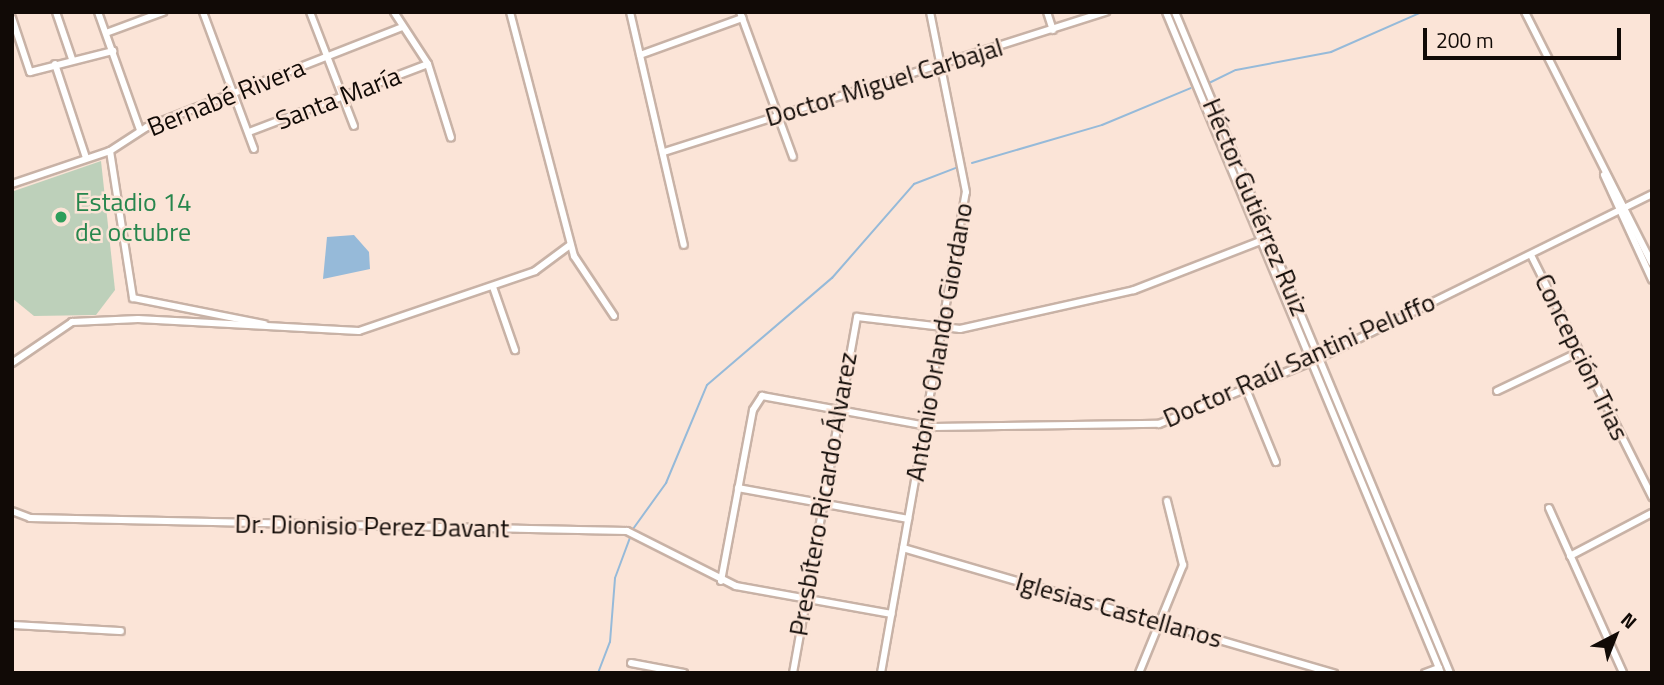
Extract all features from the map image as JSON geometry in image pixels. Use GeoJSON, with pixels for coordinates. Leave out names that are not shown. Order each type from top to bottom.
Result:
{"type":"FeatureCollection","features":[{"type":"Feature","properties":{"kind":"street"},"geometry":{"type":"LineString","coordinates":[[56,12],[72,59],[80,65],[113,51]]}},
{"type":"Feature","properties":{"kind":"street"},"geometry":{"type":"LineString","coordinates":[[98,12],[140,130]]}},
{"type":"Feature","properties":{"kind":"street"},"geometry":{"type":"LineString","coordinates":[[106,33],[163,12]]}},
{"type":"Feature","properties":{"kind":"street"},"geometry":{"type":"LineString","coordinates":[[203,12],[254,149]]}},
{"type":"Feature","properties":{"kind":"street"},"geometry":{"type":"LineString","coordinates":[[310,12],[354,126]]}},
{"type":"Feature","properties":{"kind":"street"},"geometry":{"type":"LineString","coordinates":[[394,12],[428,64],[451,138]]}},
{"type":"Feature","properties":{"kind":"street"},"geometry":{"type":"LineString","coordinates":[[510,12],[570,245],[614,316]]}},
{"type":"Feature","properties":{"kind":"street"},"geometry":{"type":"LineString","coordinates":[[630,12],[684,244]]}},
{"type":"Feature","properties":{"kind":"street","name":"Antonio Orlando Giordano"},"geometry":{"type":"LineString","coordinates":[[881,673],[943,329],[966,183],[930,12]]}},
{"type":"Feature","properties":{"kind":"street"},"geometry":{"type":"LineString","coordinates":[[1047,12],[1053,30]]}},
{"type":"Feature","properties":{"kind":"street","name":"Doctor Miguel Carbajal"},"geometry":{"type":"LineString","coordinates":[[664,152],[776,113],[943,67],[1105,12]]}},
{"type":"Feature","properties":{"kind":"street","name":"Héctor Gutiérrez Ruiz"},"geometry":{"type":"LineString","coordinates":[[1166,12],[1440,670]]}},
{"type":"Feature","properties":{"kind":"street","name":"Héctor Gutiérrez Ruiz"},"geometry":{"type":"LineString","coordinates":[[1175,12],[1450,673]]}},
{"type":"Feature","properties":{"kind":"street"},"geometry":{"type":"LineString","coordinates":[[1525,12],[1604,173],[1652,280]]}},
{"type":"Feature","properties":{"kind":"street"},"geometry":{"type":"LineString","coordinates":[[640,55],[741,15],[793,157]]}},
{"type":"Feature","properties":{"kind":"street"},"geometry":{"type":"LineString","coordinates":[[12,18],[30,72],[72,59]]}},
{"type":"Feature","properties":{"kind":"street","name":"Bernabé Rivera"},"geometry":{"type":"LineString","coordinates":[[12,184],[110,151],[140,130],[402,27]]}},
{"type":"Feature","properties":{"kind":"street"},"geometry":{"type":"LineString","coordinates":[[55,64],[86,158]]}},
{"type":"Feature","properties":{"kind":"street","name":"Santa María"},"geometry":{"type":"LineString","coordinates":[[248,132],[428,64]]}},
{"type":"Feature","properties":{"kind":"street"},"geometry":{"type":"LineString","coordinates":[[110,151],[128,285],[138,302],[273,328]]}},
{"type":"Feature","properties":{"kind":"street","name":"Doctor Raúl Santini Peluffo"},"geometry":{"type":"LineString","coordinates":[[738,488],[758,398],[840,409],[925,426],[1151,426],[1311,362],[1652,194]]}},
{"type":"Feature","properties":{"kind":"street"},"geometry":{"type":"LineString","coordinates":[[1621,209],[1652,263]]}},
{"type":"Feature","properties":{"kind":"street"},"geometry":{"type":"LineString","coordinates":[[943,329],[1134,290],[1268,237]]}},
{"type":"Feature","properties":{"kind":"street"},"geometry":{"type":"LineString","coordinates":[[12,363],[72,322],[138,319],[359,331],[535,271],[570,245]]}},
{"type":"Feature","properties":{"kind":"street","name":"Concepción Trias"},"geometry":{"type":"LineString","coordinates":[[1531,255],[1652,497]]}},
{"type":"Feature","properties":{"kind":"street"},"geometry":{"type":"LineString","coordinates":[[493,287],[515,350]]}},
{"type":"Feature","properties":{"kind":"street","name":"Presbítero Ricardo Álvarez"},"geometry":{"type":"LineString","coordinates":[[793,673],[857,317],[943,329]]}},
{"type":"Feature","properties":{"kind":"street"},"geometry":{"type":"LineString","coordinates":[[1497,391],[1579,352]]}},
{"type":"Feature","properties":{"kind":"street"},"geometry":{"type":"LineString","coordinates":[[1246,389],[1276,462]]}},
{"type":"Feature","properties":{"kind":"street"},"geometry":{"type":"LineString","coordinates":[[722,581],[738,488],[908,519]]}},
{"type":"Feature","properties":{"kind":"street"},"geometry":{"type":"LineString","coordinates":[[1139,673],[1184,558],[1167,501]]}},
{"type":"Feature","properties":{"kind":"street"},"geometry":{"type":"LineString","coordinates":[[1549,508],[1623,673]]}},
{"type":"Feature","properties":{"kind":"street","name":"Dr. Dionisio Perez Davant"},"geometry":{"type":"LineString","coordinates":[[12,512],[30,518],[627,531],[722,581],[892,614]]}},
{"type":"Feature","properties":{"kind":"street"},"geometry":{"type":"LineString","coordinates":[[1570,556],[1652,513]]}},
{"type":"Feature","properties":{"kind":"street","name":"Iglesias Castellanos"},"geometry":{"type":"LineString","coordinates":[[903,548],[1334,673]]}},
{"type":"Feature","properties":{"kind":"street"},"geometry":{"type":"LineString","coordinates":[[12,625],[121,631]]}},
{"type":"Feature","properties":{"kind":"street"},"geometry":{"type":"LineString","coordinates":[[631,663],[684,673]]}},
{"type":"Feature","properties":{"kind":"street"},"geometry":{"type":"LineString","coordinates":[[1424,673],[1440,670],[1447,665]]}},
{"type":"Feature","properties":{"kind":"green space","name":"Estadio 14 de octubre"},"geometry":{"type":"Polygon","coordinates":[[[101,161],[115,290],[96,315],[34,316],[12,298],[14,191],[101,161]]]}},
{"type":"Feature","properties":{"kind":"water"},"geometry":{"type":"Polygon","coordinates":[[[354,235],[369,252],[370,269],[323,279],[327,237],[354,235]]]}},
{"type":"Feature","properties":{"kind":"waterway"},"geometry":{"type":"LineString","coordinates":[[1207,84],[1236,70],[1331,52],[1422,12]]}},
{"type":"Feature","properties":{"kind":"waterway"},"geometry":{"type":"LineString","coordinates":[[972,163],[1102,125],[1191,88]]}},
{"type":"Feature","properties":{"kind":"waterway"},"geometry":{"type":"LineString","coordinates":[[633,529],[666,483],[707,385],[832,278],[914,184],[958,167]]}},
{"type":"Feature","properties":{"kind":"waterway"},"geometry":{"type":"LineString","coordinates":[[598,673],[610,642],[615,578],[631,535]]}},
{"type":"Feature","properties":{"kind":"place","name":"Estadio 14 de octubre"},"geometry":{"type":"Point","coordinates":[61,217]}}]}
